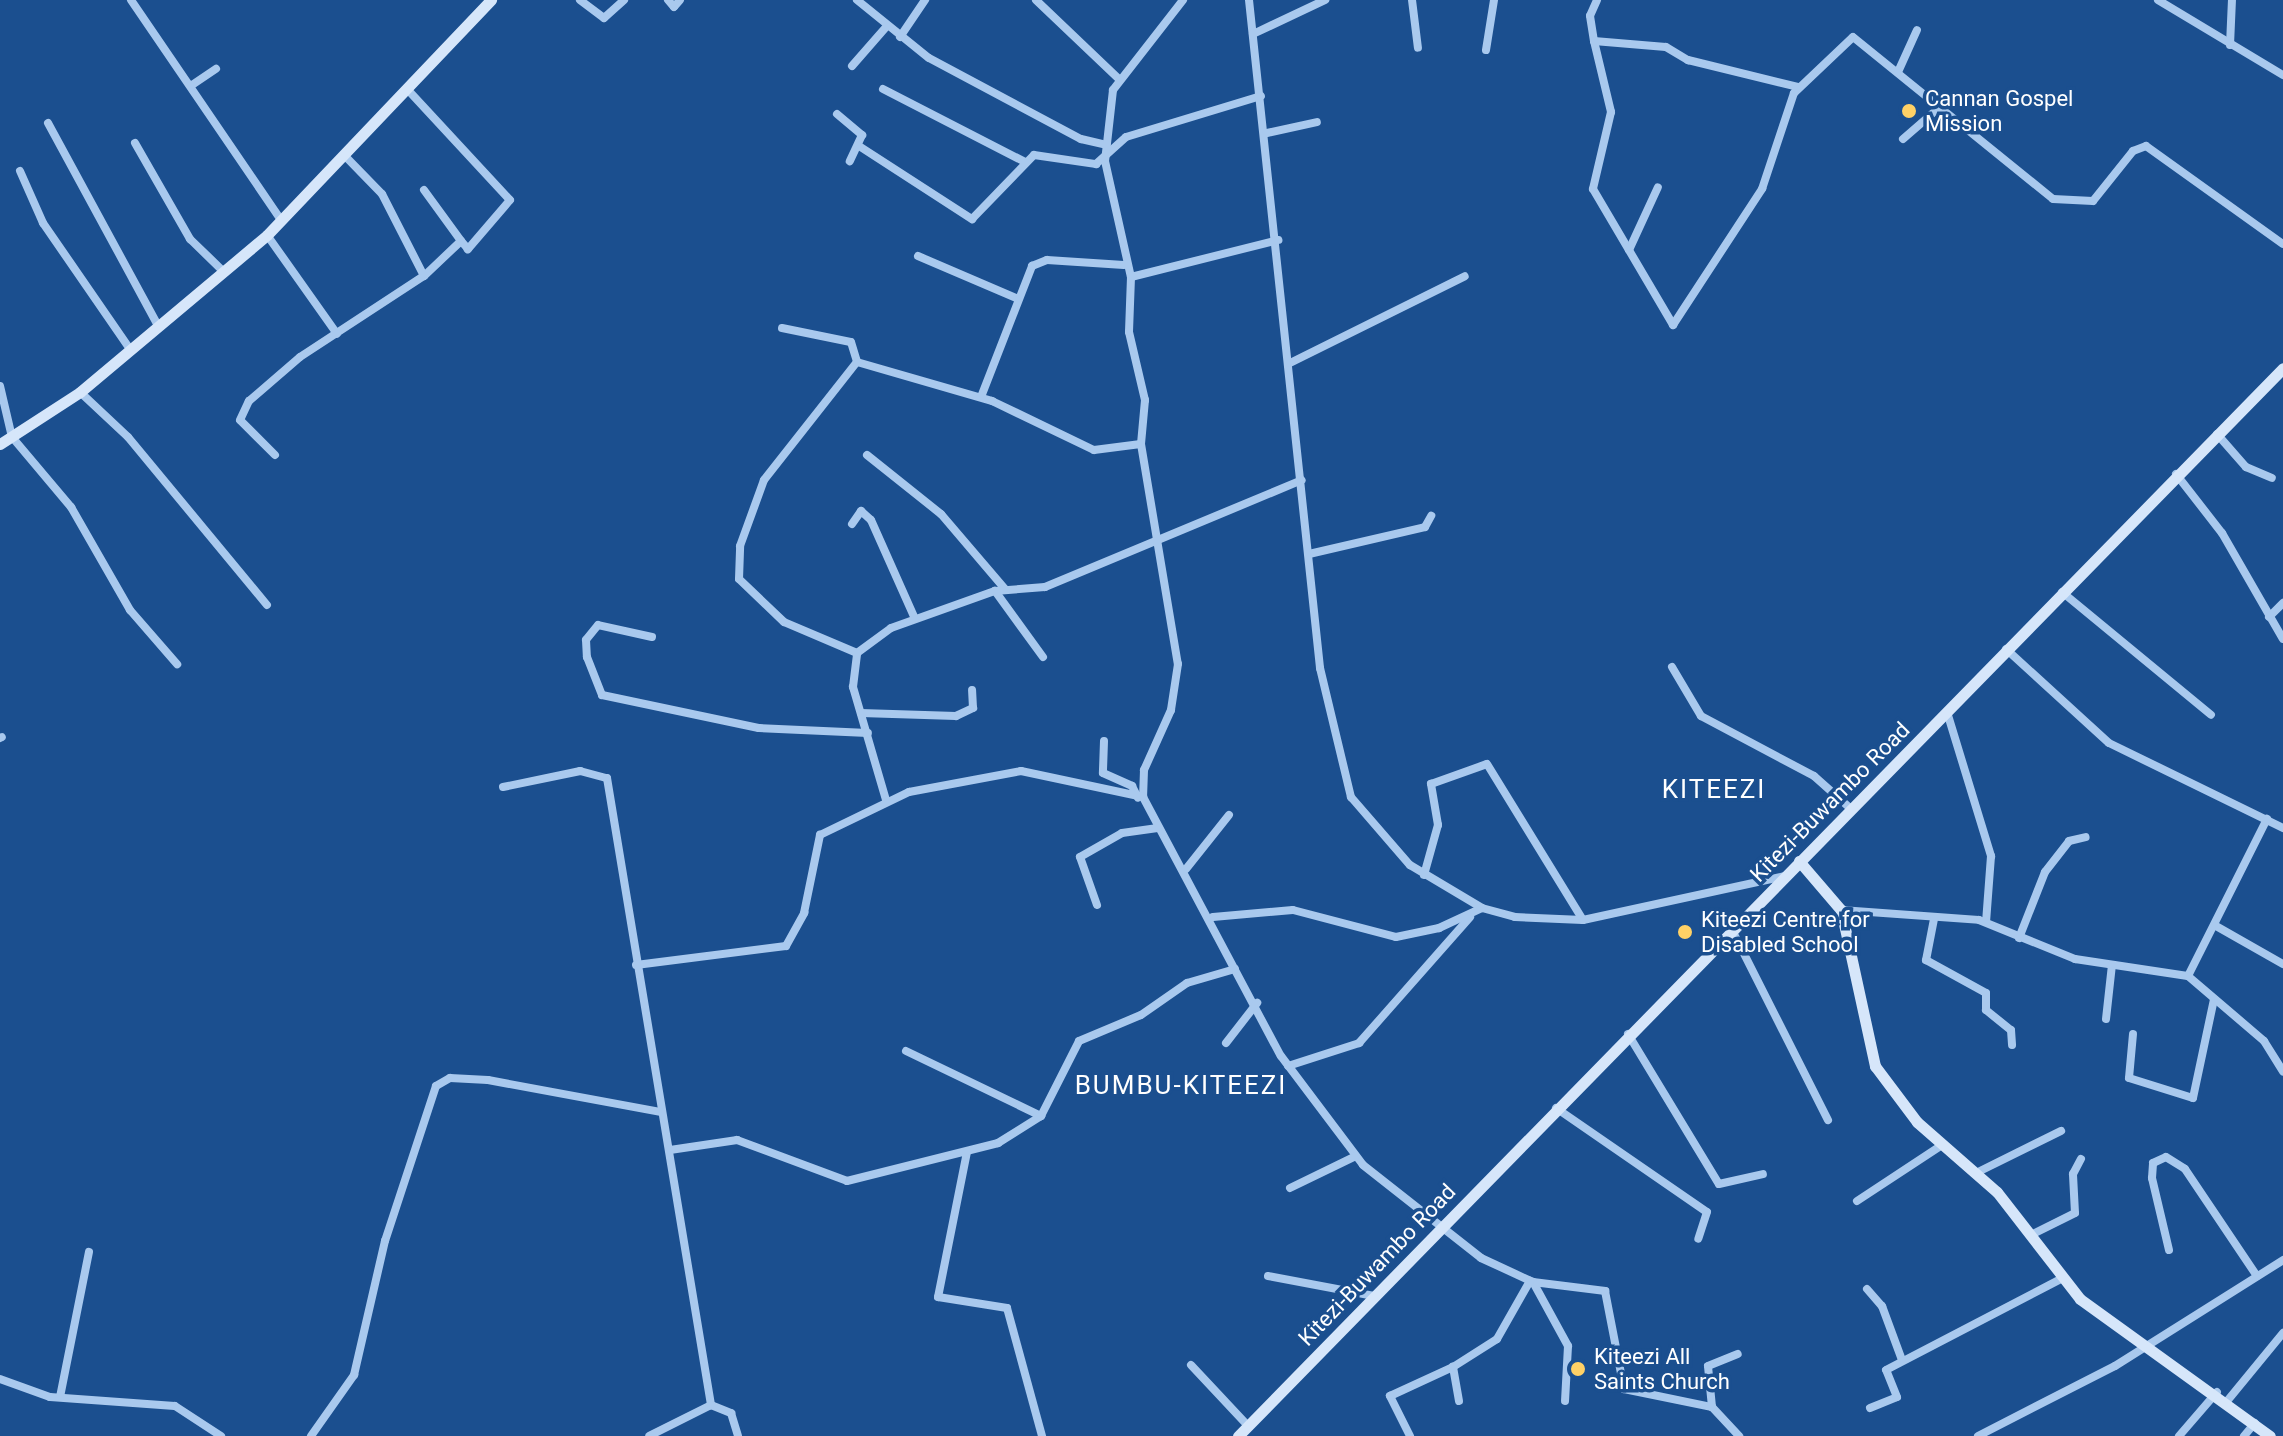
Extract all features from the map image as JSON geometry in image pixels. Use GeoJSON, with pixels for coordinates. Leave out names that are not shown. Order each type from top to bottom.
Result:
{"type":"FeatureCollection","features":[{"type":"Feature","properties":{"kind":"street"},"geometry":{"type":"LineString","coordinates":[[131,0],[192,85],[282,221]]}},
{"type":"Feature","properties":{"kind":"street"},"geometry":{"type":"LineString","coordinates":[[0,444],[80,392],[267,235],[346,157],[491,0]]}},
{"type":"Feature","properties":{"kind":"street"},"geometry":{"type":"LineString","coordinates":[[580,0],[604,18],[624,0]]}},
{"type":"Feature","properties":{"kind":"street"},"geometry":{"type":"LineString","coordinates":[[668,0],[674,7],[680,0]]}},
{"type":"Feature","properties":{"kind":"street"},"geometry":{"type":"LineString","coordinates":[[857,0],[900,37],[1069,133],[1106,145]]}},
{"type":"Feature","properties":{"kind":"street"},"geometry":{"type":"LineString","coordinates":[[900,37],[925,0]]}},
{"type":"Feature","properties":{"kind":"street"},"geometry":{"type":"LineString","coordinates":[[1036,0],[1119,79]]}},
{"type":"Feature","properties":{"kind":"street"},"geometry":{"type":"LineString","coordinates":[[1140,798],[1144,770],[1178,677],[1161,540],[1141,444],[1145,400],[1129,332],[1131,277],[1124,265],[1105,161],[1119,79],[1183,0]]}},
{"type":"Feature","properties":{"kind":"street"},"geometry":{"type":"LineString","coordinates":[[1249,0],[1267,133],[1309,554],[1339,765],[1365,819],[1424,875],[1478,910],[1544,922],[1583,920],[1785,876]]}},
{"type":"Feature","properties":{"kind":"street"},"geometry":{"type":"LineString","coordinates":[[1253,34],[1325,0]]}},
{"type":"Feature","properties":{"kind":"street"},"geometry":{"type":"LineString","coordinates":[[1412,0],[1418,48]]}},
{"type":"Feature","properties":{"kind":"street"},"geometry":{"type":"LineString","coordinates":[[1486,50],[1494,0]]}},
{"type":"Feature","properties":{"kind":"street"},"geometry":{"type":"LineString","coordinates":[[1597,0],[1590,16],[1611,112],[1593,189],[1673,325],[1762,189],[1798,87],[1849,37],[1941,106],[2053,199],[2093,201],[2133,151],[2146,146],[2283,244]]}},
{"type":"Feature","properties":{"kind":"street"},"geometry":{"type":"LineString","coordinates":[[2158,0],[2283,75]]}},
{"type":"Feature","properties":{"kind":"street"},"geometry":{"type":"LineString","coordinates":[[2230,45],[2232,0]]}},
{"type":"Feature","properties":{"kind":"street"},"geometry":{"type":"LineString","coordinates":[[852,66],[886,27]]}},
{"type":"Feature","properties":{"kind":"street"},"geometry":{"type":"LineString","coordinates":[[1898,72],[1917,30]]}},
{"type":"Feature","properties":{"kind":"street"},"geometry":{"type":"LineString","coordinates":[[1594,41],[1666,47],[1688,60],[1798,87]]}},
{"type":"Feature","properties":{"kind":"street"},"geometry":{"type":"LineString","coordinates":[[192,85],[216,69]]}},
{"type":"Feature","properties":{"kind":"street"},"geometry":{"type":"LineString","coordinates":[[883,89],[1025,162]]}},
{"type":"Feature","properties":{"kind":"street"},"geometry":{"type":"LineString","coordinates":[[408,90],[510,200],[468,249],[424,190]]}},
{"type":"Feature","properties":{"kind":"street"},"geometry":{"type":"LineString","coordinates":[[859,146],[972,219],[1025,162],[1038,154],[1078,164],[1105,161],[1126,137],[1261,96]]}},
{"type":"Feature","properties":{"kind":"street"},"geometry":{"type":"LineString","coordinates":[[1903,139],[1941,106]]}},
{"type":"Feature","properties":{"kind":"street"},"geometry":{"type":"LineString","coordinates":[[837,114],[860,131],[859,146],[850,161]]}},
{"type":"Feature","properties":{"kind":"street"},"geometry":{"type":"LineString","coordinates":[[1267,133],[1317,122]]}},
{"type":"Feature","properties":{"kind":"street"},"geometry":{"type":"LineString","coordinates":[[48,123],[158,326]]}},
{"type":"Feature","properties":{"kind":"street"},"geometry":{"type":"LineString","coordinates":[[135,143],[190,239],[223,271]]}},
{"type":"Feature","properties":{"kind":"street"},"geometry":{"type":"LineString","coordinates":[[346,157],[382,194],[424,276]]}},
{"type":"Feature","properties":{"kind":"street"},"geometry":{"type":"LineString","coordinates":[[20,171],[43,223],[130,349]]}},
{"type":"Feature","properties":{"kind":"street"},"geometry":{"type":"LineString","coordinates":[[1629,250],[1658,187]]}},
{"type":"Feature","properties":{"kind":"street"},"geometry":{"type":"LineString","coordinates":[[267,235],[337,334]]}},
{"type":"Feature","properties":{"kind":"street"},"geometry":{"type":"LineString","coordinates":[[1131,277],[1278,240]]}},
{"type":"Feature","properties":{"kind":"street"},"geometry":{"type":"LineString","coordinates":[[275,455],[239,415],[276,376],[424,276],[461,241]]}},
{"type":"Feature","properties":{"kind":"street"},"geometry":{"type":"LineString","coordinates":[[918,256],[1016,298]]}},
{"type":"Feature","properties":{"kind":"street"},"geometry":{"type":"LineString","coordinates":[[981,397],[1016,298],[1038,262],[1124,265]]}},
{"type":"Feature","properties":{"kind":"street"},"geometry":{"type":"LineString","coordinates":[[1290,363],[1465,276]]}},
{"type":"Feature","properties":{"kind":"street"},"geometry":{"type":"LineString","coordinates":[[782,328],[851,342],[857,362]]}},
{"type":"Feature","properties":{"kind":"street"},"geometry":{"type":"LineString","coordinates":[[857,362],[981,397],[1062,428],[1094,450],[1141,444]]}},
{"type":"Feature","properties":{"kind":"street"},"geometry":{"type":"LineString","coordinates":[[857,362],[764,480],[740,546],[739,573],[749,594],[784,622],[857,653]]}},
{"type":"Feature","properties":{"kind":"street","name":"Kitezi-Buwambo Road"},"geometry":{"type":"LineString","coordinates":[[1238,1436],[1555,1108],[2283,368]]}},
{"type":"Feature","properties":{"kind":"street"},"geometry":{"type":"LineString","coordinates":[[0,386],[12,437],[71,507],[130,610],[177,664]]}},
{"type":"Feature","properties":{"kind":"street"},"geometry":{"type":"LineString","coordinates":[[80,392],[128,437],[267,605]]}},
{"type":"Feature","properties":{"kind":"street"},"geometry":{"type":"LineString","coordinates":[[2217,434],[2246,467],[2272,478]]}},
{"type":"Feature","properties":{"kind":"street"},"geometry":{"type":"LineString","coordinates":[[867,455],[941,514],[1005,589]]}},
{"type":"Feature","properties":{"kind":"street"},"geometry":{"type":"LineString","coordinates":[[2176,474],[2222,533],[2283,639]]}},
{"type":"Feature","properties":{"kind":"street"},"geometry":{"type":"LineString","coordinates":[[886,800],[852,677],[857,653],[915,619],[995,591],[1045,587],[1142,541],[1161,540],[1302,480]]}},
{"type":"Feature","properties":{"kind":"street"},"geometry":{"type":"LineString","coordinates":[[852,524],[861,511],[871,520],[915,619]]}},
{"type":"Feature","properties":{"kind":"street"},"geometry":{"type":"LineString","coordinates":[[1309,554],[1425,527],[1431,516]]}},
{"type":"Feature","properties":{"kind":"street"},"geometry":{"type":"LineString","coordinates":[[995,591],[1043,657]]}},
{"type":"Feature","properties":{"kind":"street"},"geometry":{"type":"LineString","coordinates":[[2062,592],[2211,715]]}},
{"type":"Feature","properties":{"kind":"street"},"geometry":{"type":"LineString","coordinates":[[2269,617],[2283,603]]}},
{"type":"Feature","properties":{"kind":"street"},"geometry":{"type":"LineString","coordinates":[[652,637],[598,625],[586,640],[587,657],[602,695],[759,728],[837,737],[868,733]]}},
{"type":"Feature","properties":{"kind":"street"},"geometry":{"type":"LineString","coordinates":[[2006,649],[2109,743],[2283,828]]}},
{"type":"Feature","properties":{"kind":"street"},"geometry":{"type":"LineString","coordinates":[[1672,667],[1701,716],[1814,776],[1851,809]]}},
{"type":"Feature","properties":{"kind":"street"},"geometry":{"type":"LineString","coordinates":[[861,713],[956,716],[973,708],[972,690]]}},
{"type":"Feature","properties":{"kind":"street"},"geometry":{"type":"LineString","coordinates":[[1947,712],[1991,856],[1986,922]]}},
{"type":"Feature","properties":{"kind":"street"},"geometry":{"type":"LineString","coordinates":[[1104,741],[1103,773],[1132,786],[1140,798],[1213,917],[1235,969],[1257,1003],[1288,1066],[1356,1156],[1443,1227],[1449,1238],[1532,1281],[1605,1291],[1624,1389],[1712,1407],[1739,1436]]}},
{"type":"Feature","properties":{"kind":"street"},"geometry":{"type":"LineString","coordinates":[[1424,875],[1438,825],[1431,784],[1487,764],[1583,920]]}},
{"type":"Feature","properties":{"kind":"street"},"geometry":{"type":"LineString","coordinates":[[503,787],[580,771],[606,775],[711,1405]]}},
{"type":"Feature","properties":{"kind":"street"},"geometry":{"type":"LineString","coordinates":[[636,965],[786,946],[804,913],[820,835],[886,800],[1021,771],[1140,798]]}},
{"type":"Feature","properties":{"kind":"street"},"geometry":{"type":"LineString","coordinates":[[1186,869],[1229,815]]}},
{"type":"Feature","properties":{"kind":"street"},"geometry":{"type":"LineString","coordinates":[[2188,976],[2216,926],[2267,819]]}},
{"type":"Feature","properties":{"kind":"street"},"geometry":{"type":"LineString","coordinates":[[1097,905],[1080,857],[1122,833],[1158,828]]}},
{"type":"Feature","properties":{"kind":"street"},"geometry":{"type":"LineString","coordinates":[[2019,938],[2045,872],[2069,841],[2086,837]]}},
{"type":"Feature","properties":{"kind":"street"},"geometry":{"type":"LineString","coordinates":[[1799,861],[1841,910],[1875,1066],[1939,1147],[1976,1173],[2089,1306],[2217,1392],[2270,1436]]}},
{"type":"Feature","properties":{"kind":"street"},"geometry":{"type":"LineString","coordinates":[[1213,917],[1293,910],[1396,937],[1478,910]]}},
{"type":"Feature","properties":{"kind":"street"},"geometry":{"type":"LineString","coordinates":[[1288,1066],[1359,1043],[1478,910]]}},
{"type":"Feature","properties":{"kind":"street"},"geometry":{"type":"LineString","coordinates":[[1841,910],[1986,922],[2019,938],[2112,965],[2188,976],[2264,1041],[2283,1071]]}},
{"type":"Feature","properties":{"kind":"street"},"geometry":{"type":"LineString","coordinates":[[1934,919],[1926,960],[1986,993],[1986,1010],[2011,1030],[2012,1045]]}},
{"type":"Feature","properties":{"kind":"street"},"geometry":{"type":"LineString","coordinates":[[2216,926],[2283,964]]}},
{"type":"Feature","properties":{"kind":"street"},"geometry":{"type":"LineString","coordinates":[[1732,930],[1828,1120]]}},
{"type":"Feature","properties":{"kind":"street"},"geometry":{"type":"LineString","coordinates":[[2106,1019],[2112,965]]}},
{"type":"Feature","properties":{"kind":"street"},"geometry":{"type":"LineString","coordinates":[[670,1150],[737,1140],[847,1181],[1010,1139],[1041,1116],[1079,1041],[1141,1015],[1187,983],[1235,969]]}},
{"type":"Feature","properties":{"kind":"street"},"geometry":{"type":"LineString","coordinates":[[2133,1034],[2129,1078],[2193,1098],[2214,999]]}},
{"type":"Feature","properties":{"kind":"street"},"geometry":{"type":"LineString","coordinates":[[1226,1043],[1257,1003]]}},
{"type":"Feature","properties":{"kind":"street"},"geometry":{"type":"LineString","coordinates":[[1628,1034],[1719,1184],[1763,1174]]}},
{"type":"Feature","properties":{"kind":"street"},"geometry":{"type":"LineString","coordinates":[[906,1051],[1041,1116]]}},
{"type":"Feature","properties":{"kind":"street"},"geometry":{"type":"LineString","coordinates":[[311,1436],[354,1375],[385,1241],[436,1086],[450,1078],[488,1080],[660,1112]]}},
{"type":"Feature","properties":{"kind":"street"},"geometry":{"type":"LineString","coordinates":[[1555,1108],[1707,1212],[1698,1239]]}},
{"type":"Feature","properties":{"kind":"street"},"geometry":{"type":"LineString","coordinates":[[1976,1173],[2061,1131]]}},
{"type":"Feature","properties":{"kind":"street"},"geometry":{"type":"LineString","coordinates":[[1857,1201],[1939,1147]]}},
{"type":"Feature","properties":{"kind":"street"},"geometry":{"type":"LineString","coordinates":[[967,1152],[938,1297],[1007,1308],[1042,1436]]}},
{"type":"Feature","properties":{"kind":"street"},"geometry":{"type":"LineString","coordinates":[[1290,1188],[1356,1156]]}},
{"type":"Feature","properties":{"kind":"street"},"geometry":{"type":"LineString","coordinates":[[2169,1250],[2152,1178],[2153,1163],[2166,1157],[2185,1169],[2257,1276]]}},
{"type":"Feature","properties":{"kind":"street"},"geometry":{"type":"LineString","coordinates":[[2031,1235],[2075,1213],[2073,1174],[2081,1159]]}},
{"type":"Feature","properties":{"kind":"street"},"geometry":{"type":"LineString","coordinates":[[60,1397],[89,1252]]}},
{"type":"Feature","properties":{"kind":"street"},"geometry":{"type":"LineString","coordinates":[[1978,1436],[2150,1345],[2283,1260]]}},
{"type":"Feature","properties":{"kind":"street"},"geometry":{"type":"LineString","coordinates":[[1268,1276],[1374,1296]]}},
{"type":"Feature","properties":{"kind":"street"},"geometry":{"type":"LineString","coordinates":[[1870,1408],[1895,1399],[1885,1372],[1902,1360],[2063,1278]]}},
{"type":"Feature","properties":{"kind":"street"},"geometry":{"type":"LineString","coordinates":[[1410,1436],[1390,1396],[1453,1367],[1497,1339],[1532,1281]]}},
{"type":"Feature","properties":{"kind":"street"},"geometry":{"type":"LineString","coordinates":[[1532,1281],[1568,1346],[1565,1401]]}},
{"type":"Feature","properties":{"kind":"street"},"geometry":{"type":"LineString","coordinates":[[1867,1289],[1882,1306],[1902,1360]]}},
{"type":"Feature","properties":{"kind":"street"},"geometry":{"type":"LineString","coordinates":[[2228,1400],[2283,1333]]}},
{"type":"Feature","properties":{"kind":"street"},"geometry":{"type":"LineString","coordinates":[[1712,1407],[1708,1366],[1738,1354]]}},
{"type":"Feature","properties":{"kind":"street"},"geometry":{"type":"LineString","coordinates":[[1191,1365],[1249,1427]]}},
{"type":"Feature","properties":{"kind":"street"},"geometry":{"type":"LineString","coordinates":[[1453,1367],[1459,1401]]}},
{"type":"Feature","properties":{"kind":"street"},"geometry":{"type":"LineString","coordinates":[[0,1379],[60,1397],[175,1406],[221,1436]]}},
{"type":"Feature","properties":{"kind":"street"},"geometry":{"type":"LineString","coordinates":[[2179,1436],[2217,1392]]}},
{"type":"Feature","properties":{"kind":"street"},"geometry":{"type":"LineString","coordinates":[[649,1436],[711,1405],[731,1413],[738,1436]]}},
{"type":"Feature","properties":{"kind":"street"},"geometry":{"type":"LineString","coordinates":[[2244,1436],[2255,1423]]}},
{"type":"Feature","properties":{"kind":"place","name":"Cannan Gospel Mission"},"geometry":{"type":"Point","coordinates":[1909,111]}},
{"type":"Feature","properties":{"kind":"place","name":"Kiteezi Centre for Disabled School"},"geometry":{"type":"Point","coordinates":[1685,932]}},
{"type":"Feature","properties":{"kind":"place","name":"Kiteezi All Saints Church"},"geometry":{"type":"Point","coordinates":[1578,1369]}},
{"type":"Feature","properties":{"kind":"district","name":"KITEEZI"},"geometry":{"type":"Point","coordinates":[1714,790]}},
{"type":"Feature","properties":{"kind":"district","name":"BUMBU-KITEEZI"},"geometry":{"type":"Point","coordinates":[1181,1086]}}]}
